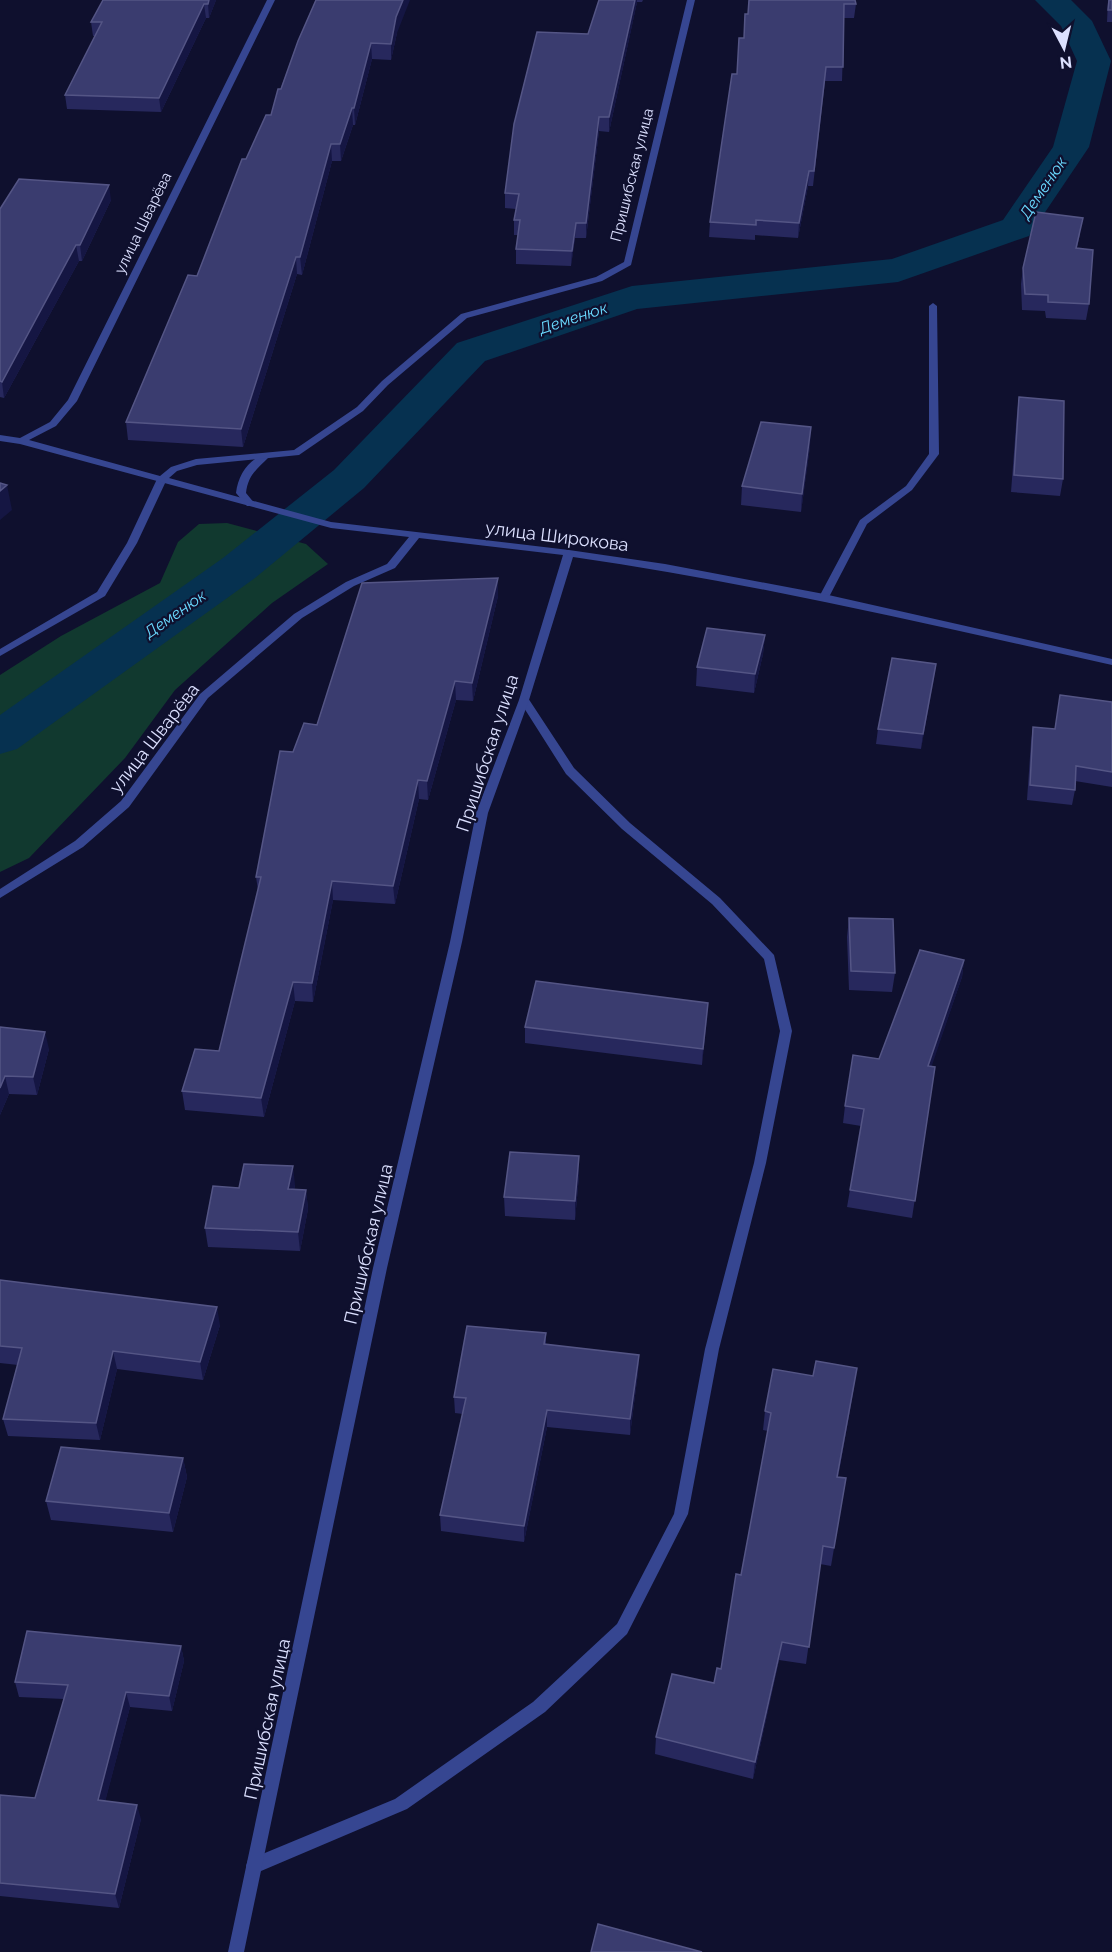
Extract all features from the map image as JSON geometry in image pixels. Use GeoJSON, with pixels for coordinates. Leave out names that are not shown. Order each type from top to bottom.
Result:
{"type":"FeatureCollection","features":[{"type":"Feature","properties":{"kind":"street","name":"улица Шварёва"},"geometry":{"type":"LineString","coordinates":[[21,441],[53,424],[72,401],[271,0]]}},
{"type":"Feature","properties":{"kind":"street","name":"Пришибская улица"},"geometry":{"type":"LineString","coordinates":[[162,479],[174,469],[196,462],[296,453],[360,409],[385,382],[464,316],[599,279],[628,262],[691,0]]}},
{"type":"Feature","properties":{"kind":"street"},"geometry":{"type":"LineString","coordinates":[[824,597],[863,522],[909,488],[934,454],[933,306]]}},
{"type":"Feature","properties":{"kind":"street","name":"улица Широкова"},"geometry":{"type":"LineString","coordinates":[[0,438],[21,441],[331,525],[569,553],[665,567],[824,597],[1112,662]]}},
{"type":"Feature","properties":{"kind":"street"},"geometry":{"type":"LineString","coordinates":[[250,504],[241,493],[241,484],[247,469],[264,456]]}},
{"type":"Feature","properties":{"kind":"street"},"geometry":{"type":"LineString","coordinates":[[0,653],[101,594],[132,543],[162,479]]}},
{"type":"Feature","properties":{"kind":"street","name":"улица Шварёва"},"geometry":{"type":"LineString","coordinates":[[0,894],[79,844],[125,804],[204,696],[298,616],[350,584],[391,566],[416,535]]}},
{"type":"Feature","properties":{"kind":"street","name":"Пришибская улица"},"geometry":{"type":"LineString","coordinates":[[236,1952],[380,1268],[456,942],[482,813],[524,700],[569,553]]}},
{"type":"Feature","properties":{"kind":"street"},"geometry":{"type":"LineString","coordinates":[[254,1866],[401,1804],[540,1707],[622,1629],[681,1514],[712,1349],[760,1163],[786,1031],[770,958],[717,901],[626,826],[570,771],[524,700]]}},
{"type":"Feature","properties":{"kind":"green space"},"geometry":{"type":"Polygon","coordinates":[[[227,523],[306,544],[328,564],[272,603],[175,690],[125,758],[29,858],[0,872],[0,675],[61,636],[160,583],[178,542],[199,524],[227,523]]]}},
{"type":"Feature","properties":{"kind":"building"},"geometry":{"type":"Polygon","coordinates":[[[103,0],[209,0],[208,4],[204,4],[159,98],[65,95],[102,22],[91,22],[103,0]]]}},
{"type":"Feature","properties":{"kind":"building"},"geometry":{"type":"Polygon","coordinates":[[[316,0],[403,0],[396,17],[391,44],[371,43],[354,108],[352,108],[340,144],[331,144],[300,257],[296,257],[241,429],[126,422],[188,275],[197,276],[242,159],[246,159],[266,115],[271,115],[278,89],[281,89],[316,0]]]}},
{"type":"Feature","properties":{"kind":"building"},"geometry":{"type":"Polygon","coordinates":[[[599,0],[635,0],[609,117],[599,117],[586,223],[576,223],[572,251],[516,249],[520,220],[514,220],[519,194],[505,193],[514,124],[537,32],[588,34],[599,0]]]}},
{"type":"Feature","properties":{"kind":"building"},"geometry":{"type":"Polygon","coordinates":[[[749,0],[855,0],[856,4],[844,4],[843,67],[826,67],[814,171],[809,171],[799,223],[756,220],[756,225],[710,222],[732,74],[737,74],[739,38],[744,38],[745,14],[748,14],[749,0]]]}},
{"type":"Feature","properties":{"kind":"building"},"geometry":{"type":"Polygon","coordinates":[[[1109,0],[1112,0],[1112,10],[1108,10],[1109,0]]]}},
{"type":"Feature","properties":{"kind":"building"},"geometry":{"type":"Polygon","coordinates":[[[19,179],[109,185],[80,245],[76,245],[2,382],[0,381],[0,209],[19,179]]]}},
{"type":"Feature","properties":{"kind":"building"},"geometry":{"type":"Polygon","coordinates":[[[1036,212],[1083,218],[1076,248],[1093,250],[1089,304],[1048,302],[1048,295],[1025,294],[1023,268],[1036,212]]]}},
{"type":"Feature","properties":{"kind":"building"},"geometry":{"type":"Polygon","coordinates":[[[1019,397],[1064,401],[1063,479],[1014,475],[1019,397]]]}},
{"type":"Feature","properties":{"kind":"building"},"geometry":{"type":"Polygon","coordinates":[[[761,422],[811,427],[802,494],[742,486],[761,422]]]}},
{"type":"Feature","properties":{"kind":"building"},"geometry":{"type":"Polygon","coordinates":[[[0,483],[7,485],[0,491],[0,483]]]}},
{"type":"Feature","properties":{"kind":"building"},"geometry":{"type":"Polygon","coordinates":[[[498,578],[472,683],[455,681],[427,781],[418,780],[393,886],[332,881],[312,983],[293,982],[261,1098],[182,1091],[195,1049],[219,1051],[261,877],[256,877],[280,751],[293,752],[304,723],[317,725],[362,583],[498,578]]]}},
{"type":"Feature","properties":{"kind":"building"},"geometry":{"type":"Polygon","coordinates":[[[707,628],[765,635],[755,674],[697,667],[707,628]]]}},
{"type":"Feature","properties":{"kind":"building"},"geometry":{"type":"Polygon","coordinates":[[[892,658],[936,664],[923,734],[878,729],[892,658]]]}},
{"type":"Feature","properties":{"kind":"building"},"geometry":{"type":"Polygon","coordinates":[[[1060,695],[1112,702],[1112,772],[1076,766],[1075,790],[1030,785],[1033,727],[1055,729],[1060,695]]]}},
{"type":"Feature","properties":{"kind":"building"},"geometry":{"type":"Polygon","coordinates":[[[849,918],[893,919],[895,973],[851,971],[849,918]]]}},
{"type":"Feature","properties":{"kind":"building"},"geometry":{"type":"Polygon","coordinates":[[[920,950],[964,960],[928,1066],[935,1067],[915,1201],[850,1190],[864,1109],[845,1106],[853,1055],[879,1059],[920,950]]]}},
{"type":"Feature","properties":{"kind":"building"},"geometry":{"type":"Polygon","coordinates":[[[536,981],[708,1003],[703,1049],[525,1027],[536,981]]]}},
{"type":"Feature","properties":{"kind":"building"},"geometry":{"type":"Polygon","coordinates":[[[0,1027],[45,1032],[33,1077],[5,1076],[0,1088],[0,1027]]]}},
{"type":"Feature","properties":{"kind":"building"},"geometry":{"type":"Polygon","coordinates":[[[510,1152],[579,1156],[575,1201],[504,1197],[510,1152]]]}},
{"type":"Feature","properties":{"kind":"building"},"geometry":{"type":"Polygon","coordinates":[[[244,1164],[293,1166],[288,1189],[306,1190],[298,1232],[205,1228],[213,1186],[239,1188],[244,1164]]]}},
{"type":"Feature","properties":{"kind":"building"},"geometry":{"type":"Polygon","coordinates":[[[0,1280],[217,1307],[200,1362],[113,1351],[96,1423],[3,1419],[22,1348],[0,1346],[0,1280]]]}},
{"type":"Feature","properties":{"kind":"building"},"geometry":{"type":"Polygon","coordinates":[[[467,1326],[546,1333],[544,1344],[639,1355],[630,1419],[547,1410],[524,1526],[440,1515],[466,1398],[454,1397],[467,1326]]]}},
{"type":"Feature","properties":{"kind":"building"},"geometry":{"type":"Polygon","coordinates":[[[816,1361],[857,1368],[837,1477],[846,1478],[834,1548],[823,1546],[809,1647],[782,1642],[755,1762],[656,1737],[672,1674],[714,1683],[717,1668],[721,1669],[736,1574],[741,1575],[771,1413],[765,1411],[773,1369],[813,1376],[816,1361]]]}},
{"type":"Feature","properties":{"kind":"building"},"geometry":{"type":"Polygon","coordinates":[[[61,1447],[183,1458],[169,1513],[46,1501],[61,1447]]]}},
{"type":"Feature","properties":{"kind":"building"},"geometry":{"type":"Polygon","coordinates":[[[27,1631],[181,1646],[169,1696],[126,1692],[98,1800],[137,1805],[115,1894],[0,1883],[0,1795],[35,1798],[68,1685],[15,1682],[27,1631]]]}},
{"type":"Feature","properties":{"kind":"building"},"geometry":{"type":"Polygon","coordinates":[[[598,1924],[702,1952],[591,1952],[598,1924]]]}},
{"type":"Feature","properties":{"kind":"waterway","name":"Деменюк"},"geometry":{"type":"LineString","coordinates":[[0,738],[239,568],[349,479],[471,352],[632,298],[898,270],[1016,228],[1071,147],[1094,61],[1075,21],[1051,0]]}}]}
